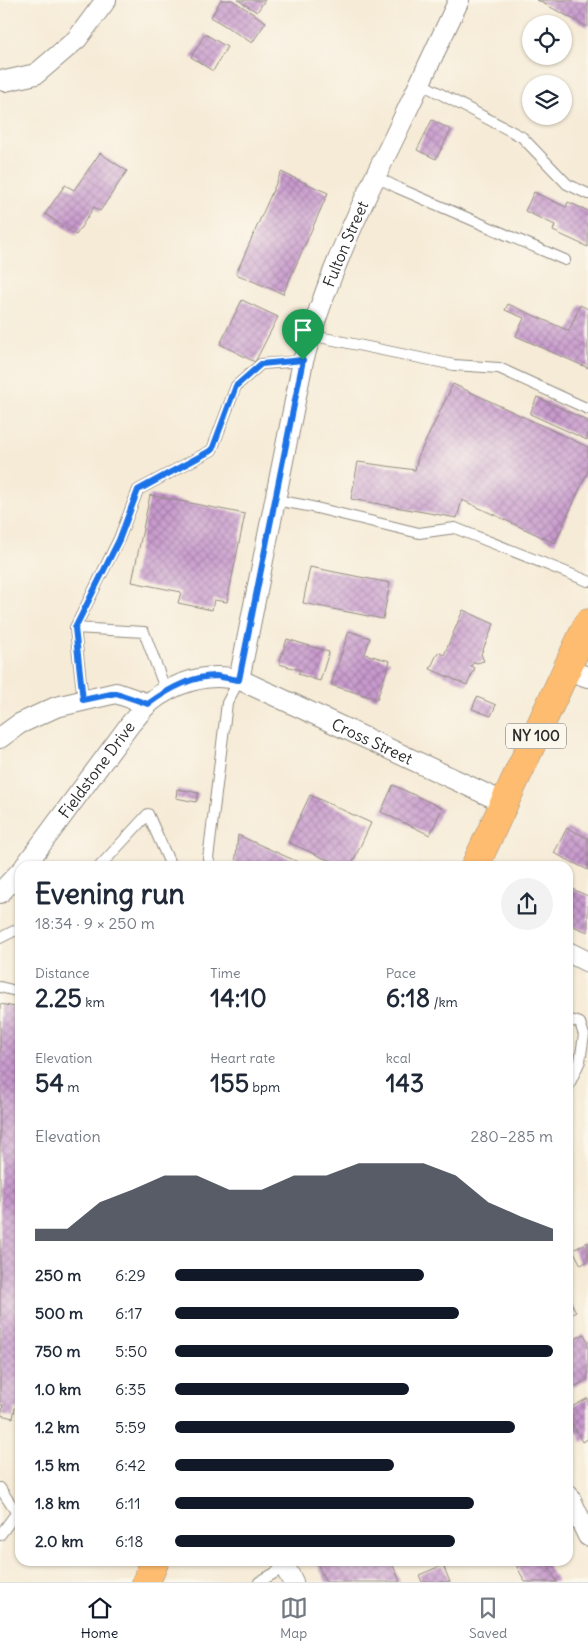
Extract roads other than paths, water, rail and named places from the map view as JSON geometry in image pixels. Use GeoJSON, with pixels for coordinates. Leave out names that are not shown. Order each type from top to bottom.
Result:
{"type":"FeatureCollection","features":[{"type":"Feature","properties":{"kind":"main road","name":"NY 100"},"geometry":{"type":"LineString","coordinates":[[477,861],[505,803],[577,673],[588,623]]}},
{"type":"Feature","properties":{"kind":"main road"},"geometry":{"type":"LineString","coordinates":[[146,1582],[153,1566]]}},
{"type":"Feature","properties":{"kind":"street"},"geometry":{"type":"LineString","coordinates":[[0,80],[5,81],[36,74],[77,39],[106,0]]}},
{"type":"Feature","properties":{"kind":"street","name":"Fulton Street"},"geometry":{"type":"LineString","coordinates":[[239,680],[303,360],[310,335],[344,244],[459,0]]}},
{"type":"Feature","properties":{"kind":"street","name":"Fieldstone Drive"},"geometry":{"type":"LineString","coordinates":[[29,861],[125,731],[148,704],[166,691],[191,680],[215,676],[239,680]]}},
{"type":"Feature","properties":{"kind":"street","name":"Cross Street"},"geometry":{"type":"LineString","coordinates":[[239,680],[505,803]]}},
{"type":"Feature","properties":{"kind":"street"},"geometry":{"type":"LineString","coordinates":[[0,738],[19,724],[56,707],[83,700],[116,693],[148,704]]}},
{"type":"Feature","properties":{"kind":"street"},"geometry":{"type":"LineString","coordinates":[[0,893],[15,877]]}},
{"type":"Feature","properties":{"kind":"street"},"geometry":{"type":"LineString","coordinates":[[573,954],[588,962]]}},
{"type":"Feature","properties":{"kind":"street"},"geometry":{"type":"LineString","coordinates":[[573,1504],[588,1536]]}},
{"type":"Feature","properties":{"kind":"lane"},"geometry":{"type":"LineString","coordinates":[[420,83],[522,138],[567,184],[588,194]]}},
{"type":"Feature","properties":{"kind":"lane"},"geometry":{"type":"LineString","coordinates":[[375,176],[398,188],[565,260]]}},
{"type":"Feature","properties":{"kind":"lane"},"geometry":{"type":"LineString","coordinates":[[310,335],[454,365],[499,368],[588,409]]}},
{"type":"Feature","properties":{"kind":"lane"},"geometry":{"type":"LineString","coordinates":[[83,700],[75,628],[119,540],[138,490],[212,450],[236,386],[261,364],[303,360]]}},
{"type":"Feature","properties":{"kind":"lane"},"geometry":{"type":"LineString","coordinates":[[276,500],[419,533],[455,528],[588,581]]}},
{"type":"Feature","properties":{"kind":"lane"},"geometry":{"type":"LineString","coordinates":[[75,628],[144,632],[166,691]]}},
{"type":"Feature","properties":{"kind":"lane"},"geometry":{"type":"LineString","coordinates":[[210,861],[227,703],[239,680]]}},
{"type":"Feature","properties":{"kind":"lane"},"geometry":{"type":"LineString","coordinates":[[105,861],[148,814],[169,861]]}},
{"type":"Feature","properties":{"kind":"lane"},"geometry":{"type":"LineString","coordinates":[[0,938],[15,930]]}},
{"type":"Feature","properties":{"kind":"lane"},"geometry":{"type":"LineString","coordinates":[[0,987],[15,991]]}},
{"type":"Feature","properties":{"kind":"lane"},"geometry":{"type":"LineString","coordinates":[[573,1021],[580,1023],[584,1035],[580,1060],[573,1076]]}},
{"type":"Feature","properties":{"kind":"lane"},"geometry":{"type":"LineString","coordinates":[[0,1488],[15,1508]]}},
{"type":"Feature","properties":{"kind":"lane"},"geometry":{"type":"LineString","coordinates":[[0,1535],[15,1518]]}},
{"type":"Feature","properties":{"kind":"lane"},"geometry":{"type":"LineString","coordinates":[[259,1582],[287,1570]]}}]}
